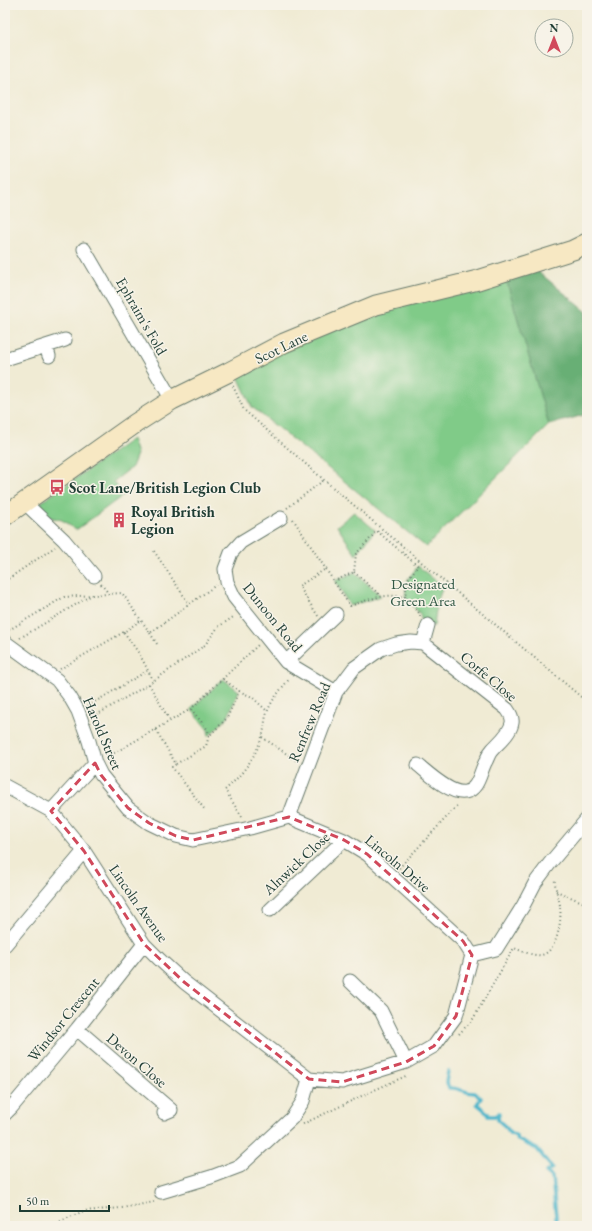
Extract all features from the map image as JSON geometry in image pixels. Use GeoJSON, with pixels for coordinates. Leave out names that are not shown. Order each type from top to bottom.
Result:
{"type":"FeatureCollection","features":[{"type":"Feature","properties":{"kind":"main road","name":"Scot Lane"},"geometry":{"type":"LineString","coordinates":[[5,516],[136,423],[172,400],[227,374],[284,343],[376,305],[478,280],[573,250],[587,243]]}},
{"type":"Feature","properties":{"kind":"street","name":"Ephraim's Fold"},"geometry":{"type":"LineString","coordinates":[[84,249],[172,400]]}},
{"type":"Feature","properties":{"kind":"street"},"geometry":{"type":"LineString","coordinates":[[5,359],[47,351],[65,340]]}},
{"type":"Feature","properties":{"kind":"street"},"geometry":{"type":"LineString","coordinates":[[24,502],[64,540],[94,576]]}},
{"type":"Feature","properties":{"kind":"street","name":"Dunoon Road"},"geometry":{"type":"LineString","coordinates":[[281,518],[241,542],[231,553],[225,569],[227,582],[234,597],[286,662],[336,692]]}},
{"type":"Feature","properties":{"kind":"street"},"geometry":{"type":"LineString","coordinates":[[286,662],[336,614]]}},
{"type":"Feature","properties":{"kind":"street"},"geometry":{"type":"LineString","coordinates":[[423,643],[428,625]]}},
{"type":"Feature","properties":{"kind":"street","name":"Harold Street"},"geometry":{"type":"LineString","coordinates":[[6,640],[57,680],[70,697],[80,717],[95,763],[101,775],[128,808],[148,823],[176,836],[193,840],[250,828],[289,817]]}},
{"type":"Feature","properties":{"kind":"street","name":"Renfrew Road"},"geometry":{"type":"LineString","coordinates":[[289,817],[336,692],[354,668],[381,649],[396,644],[411,642],[423,643]]}},
{"type":"Feature","properties":{"kind":"street","name":"Corfe Close"},"geometry":{"type":"LineString","coordinates":[[423,643],[507,709],[512,717],[512,723],[506,734],[491,751],[472,791]]}},
{"type":"Feature","properties":{"kind":"street"},"geometry":{"type":"LineString","coordinates":[[51,812],[95,763]]}},
{"type":"Feature","properties":{"kind":"street"},"geometry":{"type":"LineString","coordinates":[[418,765],[432,777],[453,790],[463,793],[472,791]]}},
{"type":"Feature","properties":{"kind":"street","name":"Lincoln Avenue"},"geometry":{"type":"LineString","coordinates":[[5,786],[51,812],[84,851],[144,944],[184,982],[309,1079]]}},
{"type":"Feature","properties":{"kind":"street","name":"Lincoln Drive"},"geometry":{"type":"LineString","coordinates":[[289,817],[344,840],[367,854],[463,941],[472,956]]}},
{"type":"Feature","properties":{"kind":"street"},"geometry":{"type":"LineString","coordinates":[[161,1192],[211,1177],[240,1166],[292,1118],[303,1101],[309,1079],[342,1082],[406,1062],[434,1046],[456,1016],[472,956],[496,948],[523,906],[535,883],[587,819]]}},
{"type":"Feature","properties":{"kind":"street","name":"Alnwick Close"},"geometry":{"type":"LineString","coordinates":[[270,910],[344,840]]}},
{"type":"Feature","properties":{"kind":"street"},"geometry":{"type":"LineString","coordinates":[[5,946],[84,851]]}},
{"type":"Feature","properties":{"kind":"street","name":"Windsor Crescent"},"geometry":{"type":"LineString","coordinates":[[5,1114],[77,1029],[144,944]]}},
{"type":"Feature","properties":{"kind":"street"},"geometry":{"type":"LineString","coordinates":[[350,981],[381,1012],[406,1062]]}},
{"type":"Feature","properties":{"kind":"street","name":"Devon Close"},"geometry":{"type":"LineString","coordinates":[[77,1029],[171,1110],[164,1113]]}},
{"type":"Feature","properties":{"kind":"path"},"geometry":{"type":"LineString","coordinates":[[227,374],[244,410],[324,480],[587,702]]}},
{"type":"Feature","properties":{"kind":"path"},"geometry":{"type":"LineString","coordinates":[[324,480],[287,508],[327,568],[350,606],[381,596],[395,595],[405,597],[420,614],[422,623],[428,625]]}},
{"type":"Feature","properties":{"kind":"path"},"geometry":{"type":"LineString","coordinates":[[354,572],[356,554],[377,531],[418,566],[407,580],[405,597]]}},
{"type":"Feature","properties":{"kind":"path"},"geometry":{"type":"LineString","coordinates":[[5,581],[64,540]]}},
{"type":"Feature","properties":{"kind":"path"},"geometry":{"type":"LineString","coordinates":[[154,551],[189,604]]}},
{"type":"Feature","properties":{"kind":"path"},"geometry":{"type":"LineString","coordinates":[[323,625],[299,586],[327,568]]}},
{"type":"Feature","properties":{"kind":"path"},"geometry":{"type":"LineString","coordinates":[[335,581],[354,572]]}},
{"type":"Feature","properties":{"kind":"path"},"geometry":{"type":"LineString","coordinates":[[354,572],[381,596]]}},
{"type":"Feature","properties":{"kind":"path"},"geometry":{"type":"LineString","coordinates":[[150,633],[219,582]]}},
{"type":"Feature","properties":{"kind":"path"},"geometry":{"type":"LineString","coordinates":[[6,640],[64,597],[122,593],[157,644]]}},
{"type":"Feature","properties":{"kind":"path"},"geometry":{"type":"LineString","coordinates":[[6,640],[92,595]]}},
{"type":"Feature","properties":{"kind":"path"},"geometry":{"type":"LineString","coordinates":[[80,717],[149,684],[205,645],[218,627],[244,609]]}},
{"type":"Feature","properties":{"kind":"path"},"geometry":{"type":"LineString","coordinates":[[51,674],[124,632],[141,620]]}},
{"type":"Feature","properties":{"kind":"path"},"geometry":{"type":"LineString","coordinates":[[124,632],[140,655],[147,671],[154,680]]}},
{"type":"Feature","properties":{"kind":"path"},"geometry":{"type":"LineString","coordinates":[[95,763],[191,709],[266,638]]}},
{"type":"Feature","properties":{"kind":"path"},"geometry":{"type":"LineString","coordinates":[[239,822],[242,817],[225,790],[234,782],[253,757],[262,737],[267,712],[275,697],[297,669]]}},
{"type":"Feature","properties":{"kind":"path"},"geometry":{"type":"LineString","coordinates":[[80,717],[147,671]]}},
{"type":"Feature","properties":{"kind":"path"},"geometry":{"type":"LineString","coordinates":[[223,679],[239,691],[252,697],[267,712]]}},
{"type":"Feature","properties":{"kind":"path"},"geometry":{"type":"LineString","coordinates":[[149,684],[171,721]]}},
{"type":"Feature","properties":{"kind":"path"},"geometry":{"type":"LineString","coordinates":[[209,736],[228,718],[239,691]]}},
{"type":"Feature","properties":{"kind":"path"},"geometry":{"type":"LineString","coordinates":[[191,709],[208,730],[209,736],[206,746],[172,767],[205,810]]}},
{"type":"Feature","properties":{"kind":"path"},"geometry":{"type":"LineString","coordinates":[[156,730],[176,764]]}},
{"type":"Feature","properties":{"kind":"path"},"geometry":{"type":"LineString","coordinates":[[262,737],[307,769]]}},
{"type":"Feature","properties":{"kind":"path"},"geometry":{"type":"LineString","coordinates":[[392,876],[472,791]]}},
{"type":"Feature","properties":{"kind":"path"},"geometry":{"type":"LineString","coordinates":[[556,891],[587,904]]}},
{"type":"Feature","properties":{"kind":"highlighted area"},"geometry":{"type":"Polygon","coordinates":[[[95,763],[101,775],[128,808],[149,823],[176,836],[193,840],[289,817],[344,840],[367,854],[463,941],[472,955],[456,1016],[434,1046],[406,1062],[342,1082],[309,1079],[184,982],[144,944],[84,851],[51,811],[95,763]]]}},
{"type":"Feature","properties":{"kind":"green space"},"geometry":{"type":"Polygon","coordinates":[[[529,264],[587,312],[587,414],[549,425],[504,272],[529,264]]]}},
{"type":"Feature","properties":{"kind":"green space"},"geometry":{"type":"Polygon","coordinates":[[[504,272],[549,425],[426,547],[252,407],[235,370],[383,304],[504,272]]]}},
{"type":"Feature","properties":{"kind":"green space"},"geometry":{"type":"Polygon","coordinates":[[[132,439],[137,454],[132,467],[113,482],[125,494],[76,530],[62,520],[49,517],[40,503],[132,439]]]}},
{"type":"Feature","properties":{"kind":"green space"},"geometry":{"type":"Polygon","coordinates":[[[354,512],[375,530],[356,555],[337,526],[354,512]]]}},
{"type":"Feature","properties":{"kind":"green space","name":"Designated Green Area"},"geometry":{"type":"Polygon","coordinates":[[[418,566],[443,587],[437,602],[434,626],[422,623],[420,614],[405,597],[407,580],[418,566]]]}},
{"type":"Feature","properties":{"kind":"green space"},"geometry":{"type":"Polygon","coordinates":[[[354,572],[381,596],[350,606],[335,581],[354,572]]]}},
{"type":"Feature","properties":{"kind":"green space"},"geometry":{"type":"Polygon","coordinates":[[[223,679],[239,691],[227,718],[209,736],[208,730],[191,709],[223,679]]]}},
{"type":"Feature","properties":{"kind":"waterway"},"geometry":{"type":"LineString","coordinates":[[448,1071],[446,1082],[449,1088],[456,1088],[475,1093],[481,1098],[477,1104],[488,1113],[488,1116],[495,1116],[499,1113],[498,1120],[507,1128],[510,1134],[515,1135],[518,1140],[537,1149],[552,1168],[546,1172],[552,1177],[557,1226]]}},
{"type":"Feature","properties":{"kind":"place","name":"Scot Lane/British Legion Club"},"geometry":{"type":"Point","coordinates":[57,487]}},
{"type":"Feature","properties":{"kind":"place","name":"Royal British Legion"},"geometry":{"type":"Point","coordinates":[119,520]}}]}
